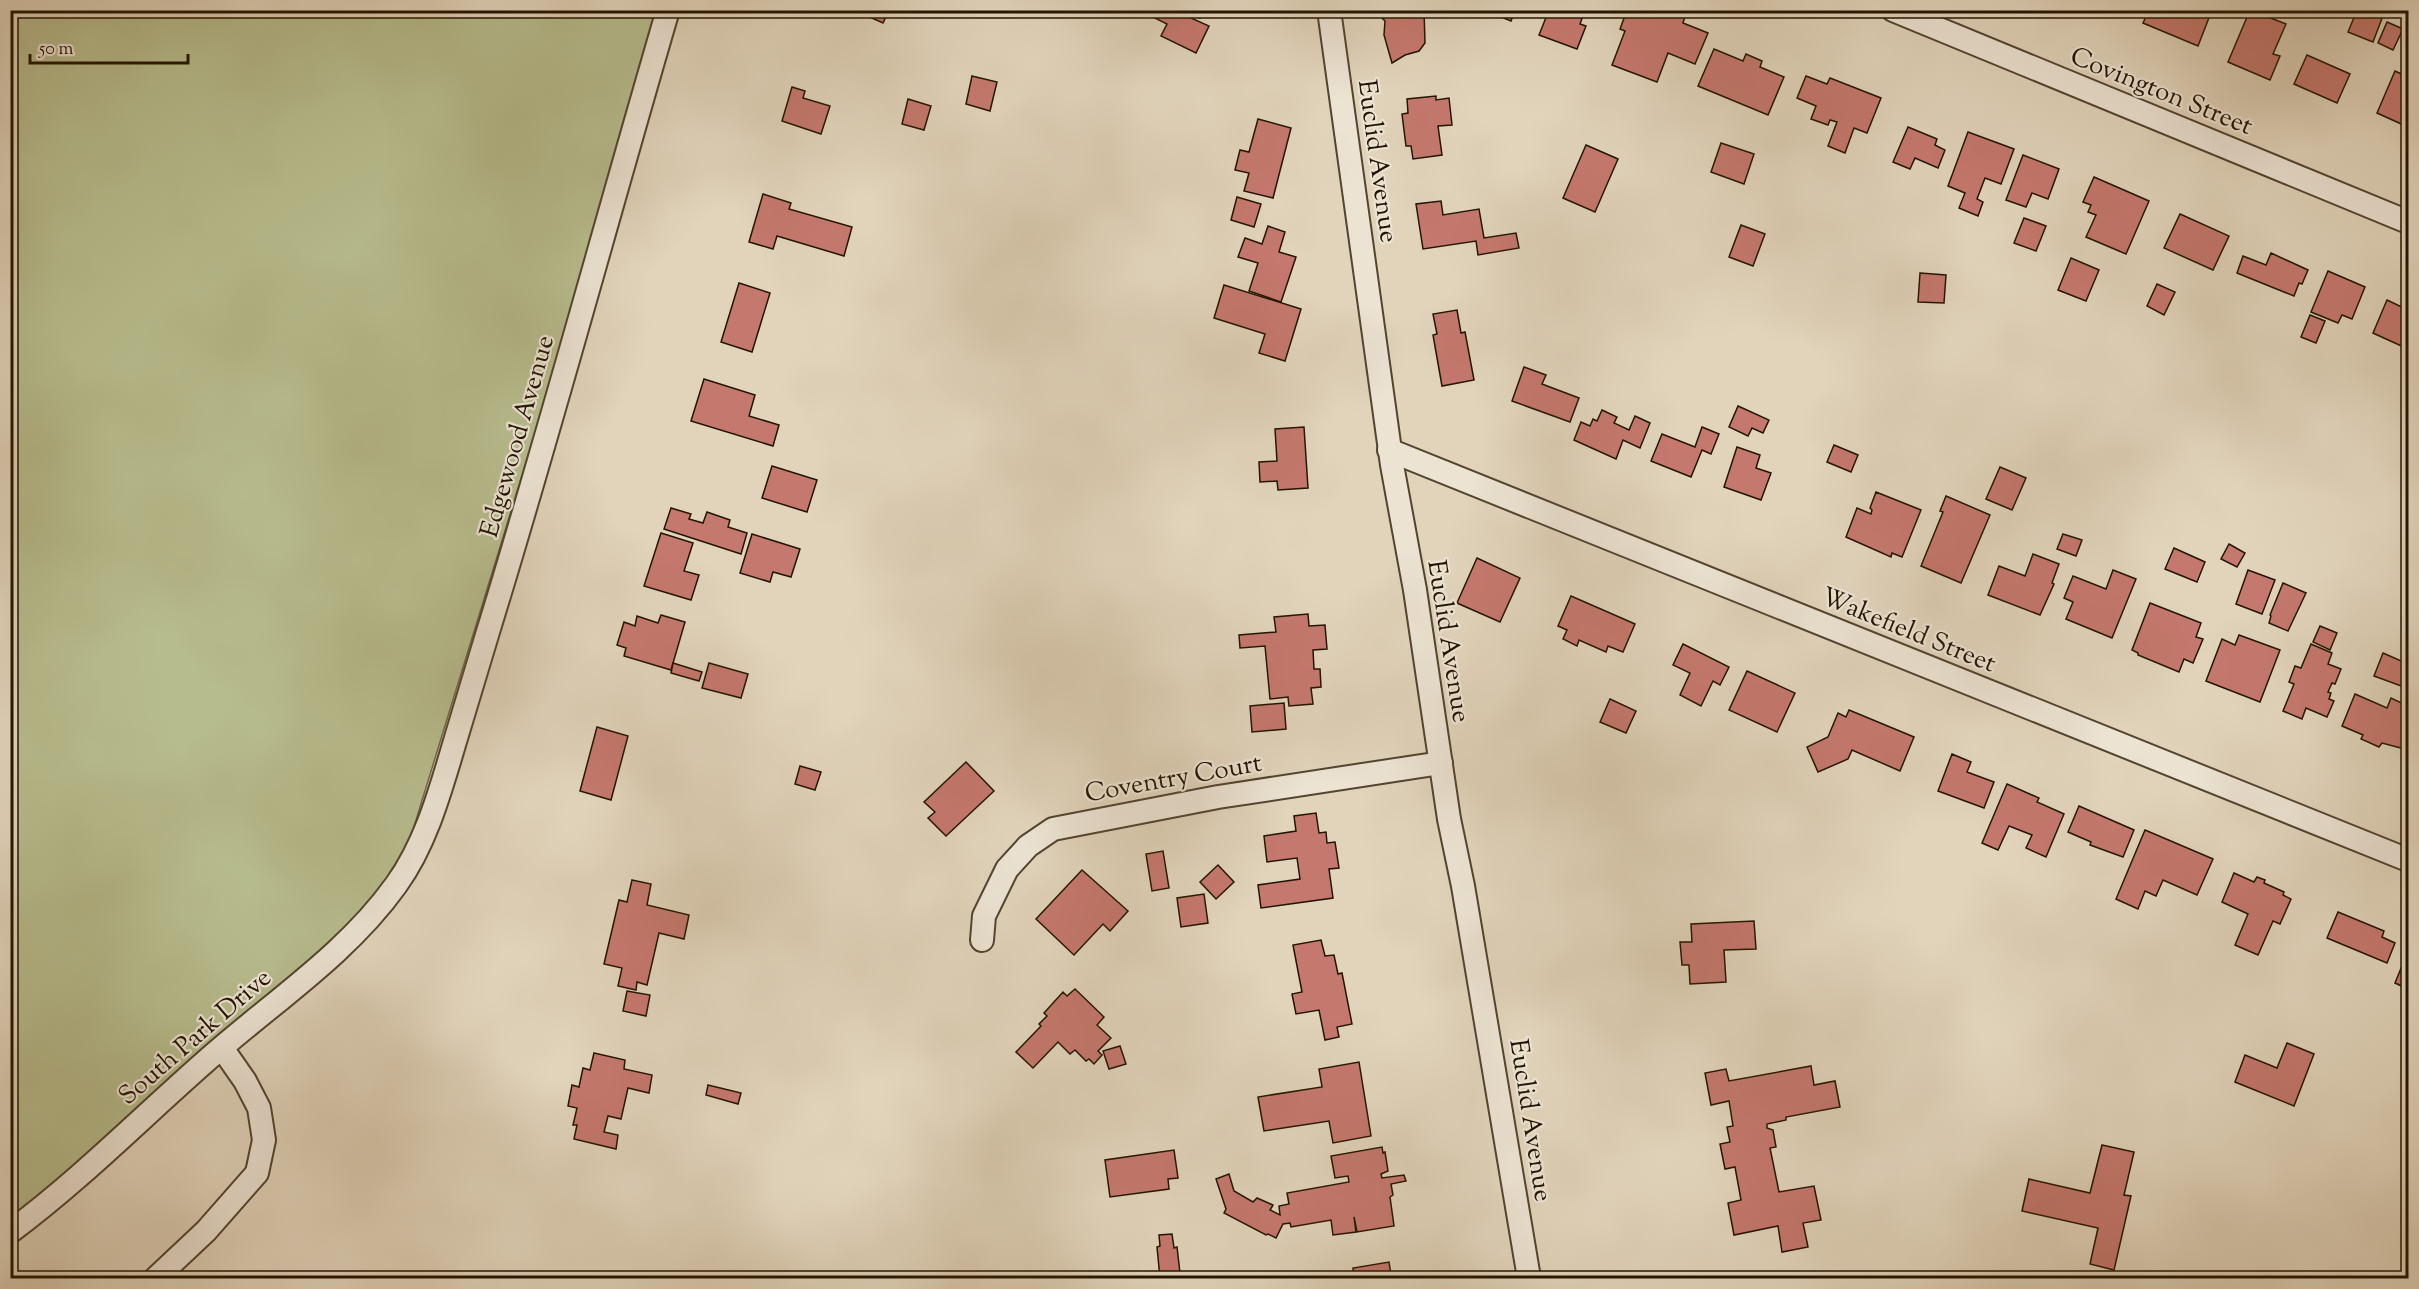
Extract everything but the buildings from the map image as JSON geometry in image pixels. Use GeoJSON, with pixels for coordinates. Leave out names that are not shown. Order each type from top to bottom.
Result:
{"type":"FeatureCollection","features":[{"type":"Feature","properties":{"kind":"street","name":"Edgewood Avenue"},"geometry":{"type":"LineString","coordinates":[[404,872],[417,851],[444,779],[609,222],[668,10]]}},
{"type":"Feature","properties":{"kind":"street","name":"Euclid Avenue"},"geometry":{"type":"LineString","coordinates":[[1329,10],[1389,450],[1529,1278]]}},
{"type":"Feature","properties":{"kind":"street","name":"Covington Street"},"geometry":{"type":"LineString","coordinates":[[1893,10],[2409,222]]}},
{"type":"Feature","properties":{"kind":"street","name":"Wakefield Street"},"geometry":{"type":"LineString","coordinates":[[1389,450],[2409,860]]}},
{"type":"Feature","properties":{"kind":"street","name":"Coventry Court"},"geometry":{"type":"LineString","coordinates":[[982,940],[984,916],[1007,869],[1028,846],[1053,828],[1218,797],[1441,763]]}},
{"type":"Feature","properties":{"kind":"street","name":"South Park Drive"},"geometry":{"type":"LineString","coordinates":[[10,1232],[54,1199],[222,1048],[341,946],[370,916],[404,872]]}},
{"type":"Feature","properties":{"kind":"street"},"geometry":{"type":"LineString","coordinates":[[156,1278],[206,1231],[257,1173],[264,1140],[259,1108],[245,1081],[222,1048]]}},
{"type":"Feature","properties":{"kind":"green space"},"geometry":{"type":"Polygon","coordinates":[[[10,11],[665,11],[396,885],[10,1230],[10,11]]]}}]}
